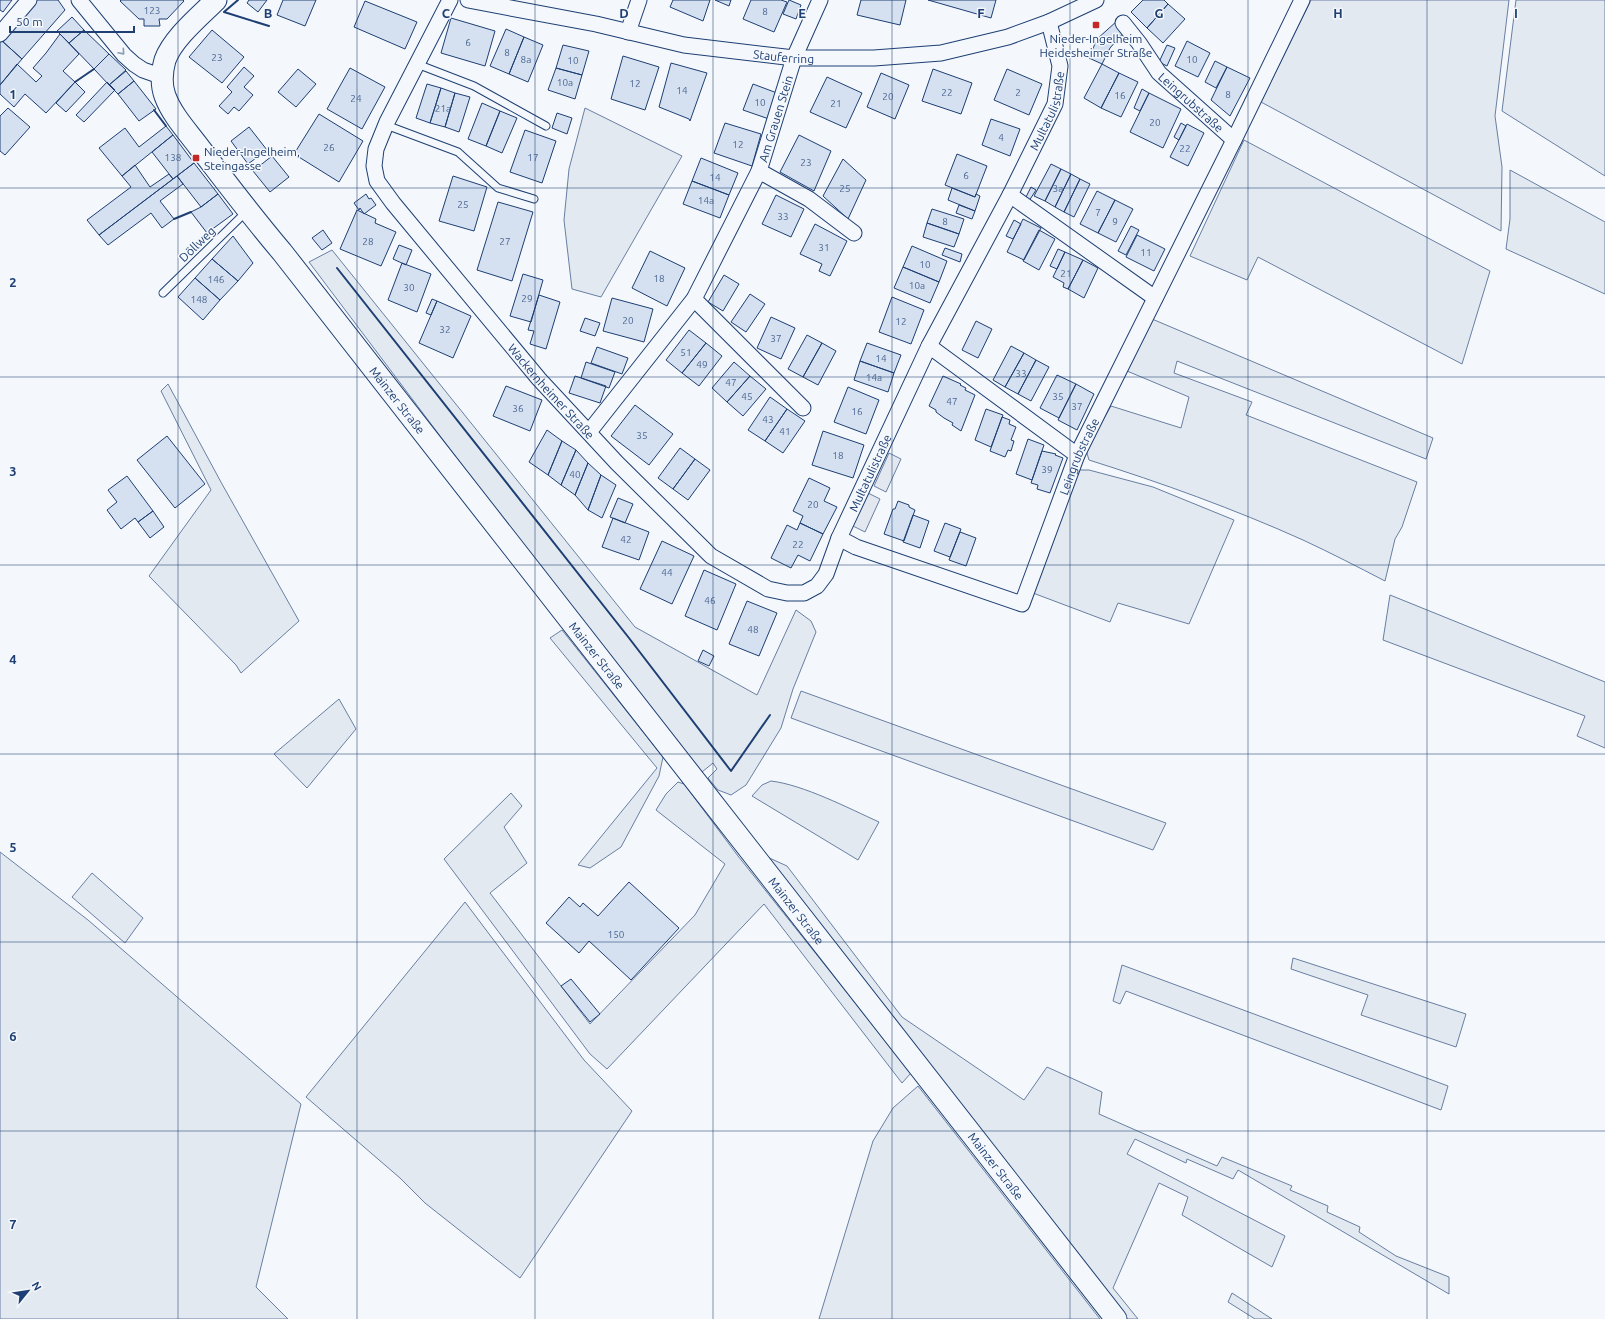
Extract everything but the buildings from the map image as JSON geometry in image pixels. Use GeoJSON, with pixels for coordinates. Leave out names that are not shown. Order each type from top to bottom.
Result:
{"type":"FeatureCollection","features":[{"type":"Feature","properties":{"kind":"main road"},"geometry":{"type":"LineString","coordinates":[[163,77],[166,59],[172,47],[216,0]]}},
{"type":"Feature","properties":{"kind":"main road","name":"Mainzer Straße"},"geometry":{"type":"LineString","coordinates":[[163,77],[163,87],[170,108],[247,210],[282,252],[1116,1319]]}},
{"type":"Feature","properties":{"kind":"street"},"geometry":{"type":"LineString","coordinates":[[0,34],[29,0]]}},
{"type":"Feature","properties":{"kind":"street"},"geometry":{"type":"LineString","coordinates":[[79,0],[129,60],[143,70],[163,77]]}},
{"type":"Feature","properties":{"kind":"street","name":"Wackernheimer Straße"},"geometry":{"type":"LineString","coordinates":[[450,0],[386,125],[376,149],[374,166],[377,181],[393,203],[539,379],[618,463],[711,556],[768,589],[787,593],[804,594]]}},
{"type":"Feature","properties":{"kind":"street","name":"Stauferring"},"geometry":{"type":"LineString","coordinates":[[468,0],[596,24],[684,45],[794,58],[874,58],[941,53],[1008,37],[1049,22],[1096,0]]}},
{"type":"Feature","properties":{"kind":"street"},"geometry":{"type":"LineString","coordinates":[[628,32],[639,0]]}},
{"type":"Feature","properties":{"kind":"street","name":"Am Grauen Stein"},"geometry":{"type":"LineString","coordinates":[[589,432],[694,299],[760,171],[794,58],[820,0]]}},
{"type":"Feature","properties":{"kind":"street","name":"Leingrubstraße"},"geometry":{"type":"LineString","coordinates":[[839,538],[856,547],[1022,604],[1077,455],[1302,0]]}},
{"type":"Feature","properties":{"kind":"street","name":"Multatulistraße"},"geometry":{"type":"LineString","coordinates":[[804,594],[816,586],[826,574],[839,538],[929,346],[1010,195],[1055,104],[1060,66],[1049,22]]}},
{"type":"Feature","properties":{"kind":"street","name":"Leingrubstraße"},"geometry":{"type":"LineString","coordinates":[[1123,23],[1140,44],[1159,73],[1234,140]]}},
{"type":"Feature","properties":{"kind":"street","name":"Am Grauen Stein"},"geometry":{"type":"LineString","coordinates":[[760,171],[809,199],[854,234]]}},
{"type":"Feature","properties":{"kind":"street"},"geometry":{"type":"LineString","coordinates":[[1010,195],[1155,298]]}},
{"type":"Feature","properties":{"kind":"street"},"geometry":{"type":"LineString","coordinates":[[694,299],[803,408]]}},
{"type":"Feature","properties":{"kind":"street"},"geometry":{"type":"LineString","coordinates":[[929,346],[1077,455]]}},
{"type":"Feature","properties":{"kind":"lane"},"geometry":{"type":"LineString","coordinates":[[417,64],[474,86],[546,126]]}},
{"type":"Feature","properties":{"kind":"lane"},"geometry":{"type":"LineString","coordinates":[[386,125],[458,152],[498,188],[534,199]]}},
{"type":"Feature","properties":{"kind":"lane","name":"Döllweg"},"geometry":{"type":"LineString","coordinates":[[163,293],[247,210]]}},
{"type":"Feature","properties":{"kind":"shaded area"},"geometry":{"type":"Polygon","coordinates":[[[1311,0],[1509,0],[1495,116],[1502,167],[1501,231],[1261,102],[1311,0]]]}},
{"type":"Feature","properties":{"kind":"shaded area"},"geometry":{"type":"Polygon","coordinates":[[[1516,0],[1605,0],[1605,176],[1502,111],[1516,0]]]}},
{"type":"Feature","properties":{"kind":"shaded area"},"geometry":{"type":"Polygon","coordinates":[[[585,108],[682,156],[601,297],[572,289],[564,220],[569,169],[585,108]]]}},
{"type":"Feature","properties":{"kind":"shaded area"},"geometry":{"type":"Polygon","coordinates":[[[1244,140],[1490,271],[1462,364],[1258,257],[1247,280],[1190,256],[1244,140]]]}},
{"type":"Feature","properties":{"kind":"shaded area"},"geometry":{"type":"Polygon","coordinates":[[[1510,170],[1605,222],[1605,294],[1506,249],[1510,219],[1510,170]]]}},
{"type":"Feature","properties":{"kind":"shaded area"},"geometry":{"type":"Polygon","coordinates":[[[332,250],[635,627],[757,695],[796,610],[811,621],[816,632],[793,689],[781,728],[746,785],[731,795],[718,790],[708,778],[717,769],[713,763],[702,772],[575,615],[309,262],[332,250]]]}},
{"type":"Feature","properties":{"kind":"shaded area"},"geometry":{"type":"Polygon","coordinates":[[[1152,319],[1433,438],[1426,459],[1177,361],[1174,373],[1252,402],[1246,415],[1417,482],[1402,527],[1395,539],[1385,581],[1313,545],[1251,518],[1171,487],[1089,460],[1086,450],[1111,406],[1181,428],[1189,397],[1127,371],[1152,319]]]}},
{"type":"Feature","properties":{"kind":"shaded area"},"geometry":{"type":"Polygon","coordinates":[[[168,384],[299,621],[241,673],[236,665],[149,576],[211,490],[161,391],[168,384]]]}},
{"type":"Feature","properties":{"kind":"shaded area"},"geometry":{"type":"Polygon","coordinates":[[[889,453],[901,459],[886,492],[874,486],[889,453]]]}},
{"type":"Feature","properties":{"kind":"shaded area"},"geometry":{"type":"Polygon","coordinates":[[[1079,470],[1089,470],[1153,487],[1234,520],[1189,624],[1118,603],[1110,622],[1033,593],[1079,470]]]}},
{"type":"Feature","properties":{"kind":"shaded area"},"geometry":{"type":"Polygon","coordinates":[[[868,493],[880,499],[865,532],[853,526],[868,493]]]}},
{"type":"Feature","properties":{"kind":"shaded area"},"geometry":{"type":"Polygon","coordinates":[[[1390,595],[1605,682],[1605,748],[1577,736],[1585,716],[1383,640],[1390,595]]]}},
{"type":"Feature","properties":{"kind":"shaded area"},"geometry":{"type":"Polygon","coordinates":[[[562,630],[663,757],[659,776],[621,847],[590,868],[578,865],[657,768],[550,638],[562,630]]]}},
{"type":"Feature","properties":{"kind":"shaded area"},"geometry":{"type":"Polygon","coordinates":[[[801,691],[1166,823],[1153,850],[791,718],[801,691]]]}},
{"type":"Feature","properties":{"kind":"shaded area"},"geometry":{"type":"Polygon","coordinates":[[[339,699],[356,729],[307,788],[274,754],[339,699]]]}},
{"type":"Feature","properties":{"kind":"shaded area"},"geometry":{"type":"Polygon","coordinates":[[[771,781],[784,783],[812,792],[879,822],[858,860],[752,796],[762,785],[771,781]]]}},
{"type":"Feature","properties":{"kind":"shaded area"},"geometry":{"type":"Polygon","coordinates":[[[678,782],[684,784],[738,856],[911,1073],[902,1083],[764,904],[607,1069],[590,1054],[444,859],[511,793],[522,806],[504,827],[527,863],[490,893],[590,1024],[695,915],[725,864],[656,810],[666,794],[678,782]]]}},
{"type":"Feature","properties":{"kind":"shaded area"},"geometry":{"type":"Polygon","coordinates":[[[0,852],[88,920],[301,1104],[256,1287],[288,1319],[0,1319],[0,852]]]}},
{"type":"Feature","properties":{"kind":"shaded area"},"geometry":{"type":"Polygon","coordinates":[[[765,856],[787,866],[902,1017],[1024,1100],[1047,1067],[1102,1092],[1099,1114],[1217,1166],[1222,1157],[1292,1186],[1290,1190],[1328,1206],[1327,1212],[1360,1227],[1359,1232],[1396,1256],[1449,1277],[1449,1294],[1238,1170],[1233,1179],[1187,1159],[1186,1163],[1135,1139],[1127,1154],[1285,1236],[1272,1267],[1182,1215],[1188,1197],[1159,1183],[1113,1288],[1138,1319],[1127,1319],[765,856]]]}},
{"type":"Feature","properties":{"kind":"shaded area"},"geometry":{"type":"Polygon","coordinates":[[[92,873],[143,918],[125,943],[72,897],[92,873]]]}},
{"type":"Feature","properties":{"kind":"shaded area"},"geometry":{"type":"Polygon","coordinates":[[[465,902],[584,1060],[632,1111],[520,1278],[425,1203],[400,1178],[306,1097],[465,902]]]}},
{"type":"Feature","properties":{"kind":"shaded area"},"geometry":{"type":"Polygon","coordinates":[[[1293,958],[1466,1014],[1456,1047],[1361,1015],[1368,995],[1291,969],[1293,958]]]}},
{"type":"Feature","properties":{"kind":"shaded area"},"geometry":{"type":"Polygon","coordinates":[[[1122,965],[1448,1086],[1441,1110],[1126,991],[1120,1004],[1113,1001],[1122,965]]]}},
{"type":"Feature","properties":{"kind":"shaded area"},"geometry":{"type":"Polygon","coordinates":[[[918,1086],[1100,1319],[819,1319],[873,1141],[893,1108],[918,1086]]]}},
{"type":"Feature","properties":{"kind":"shaded area"},"geometry":{"type":"Polygon","coordinates":[[[1232,1293],[1272,1319],[1255,1319],[1228,1302],[1232,1293]]]}},
{"type":"Feature","properties":{"kind":"wall"},"geometry":{"type":"LineString","coordinates":[[238,0],[224,12],[269,26]]}},
{"type":"Feature","properties":{"kind":"wall"},"geometry":{"type":"LineString","coordinates":[[75,82],[94,69]]}},
{"type":"Feature","properties":{"kind":"wall"},"geometry":{"type":"LineString","coordinates":[[154,110],[166,126]]}},
{"type":"Feature","properties":{"kind":"wall"},"geometry":{"type":"LineString","coordinates":[[174,219],[191,212]]}},
{"type":"Feature","properties":{"kind":"wall"},"geometry":{"type":"LineString","coordinates":[[337,268],[629,638],[731,771],[770,715]]}},
{"type":"Feature","properties":{"kind":"place","name":"Nieder-Ingelheim Heidesheimer Straße"},"geometry":{"type":"Point","coordinates":[1096,25]}},
{"type":"Feature","properties":{"kind":"place","name":"Nieder-Ingelheim, Steingasse"},"geometry":{"type":"Point","coordinates":[196,158]}}]}
